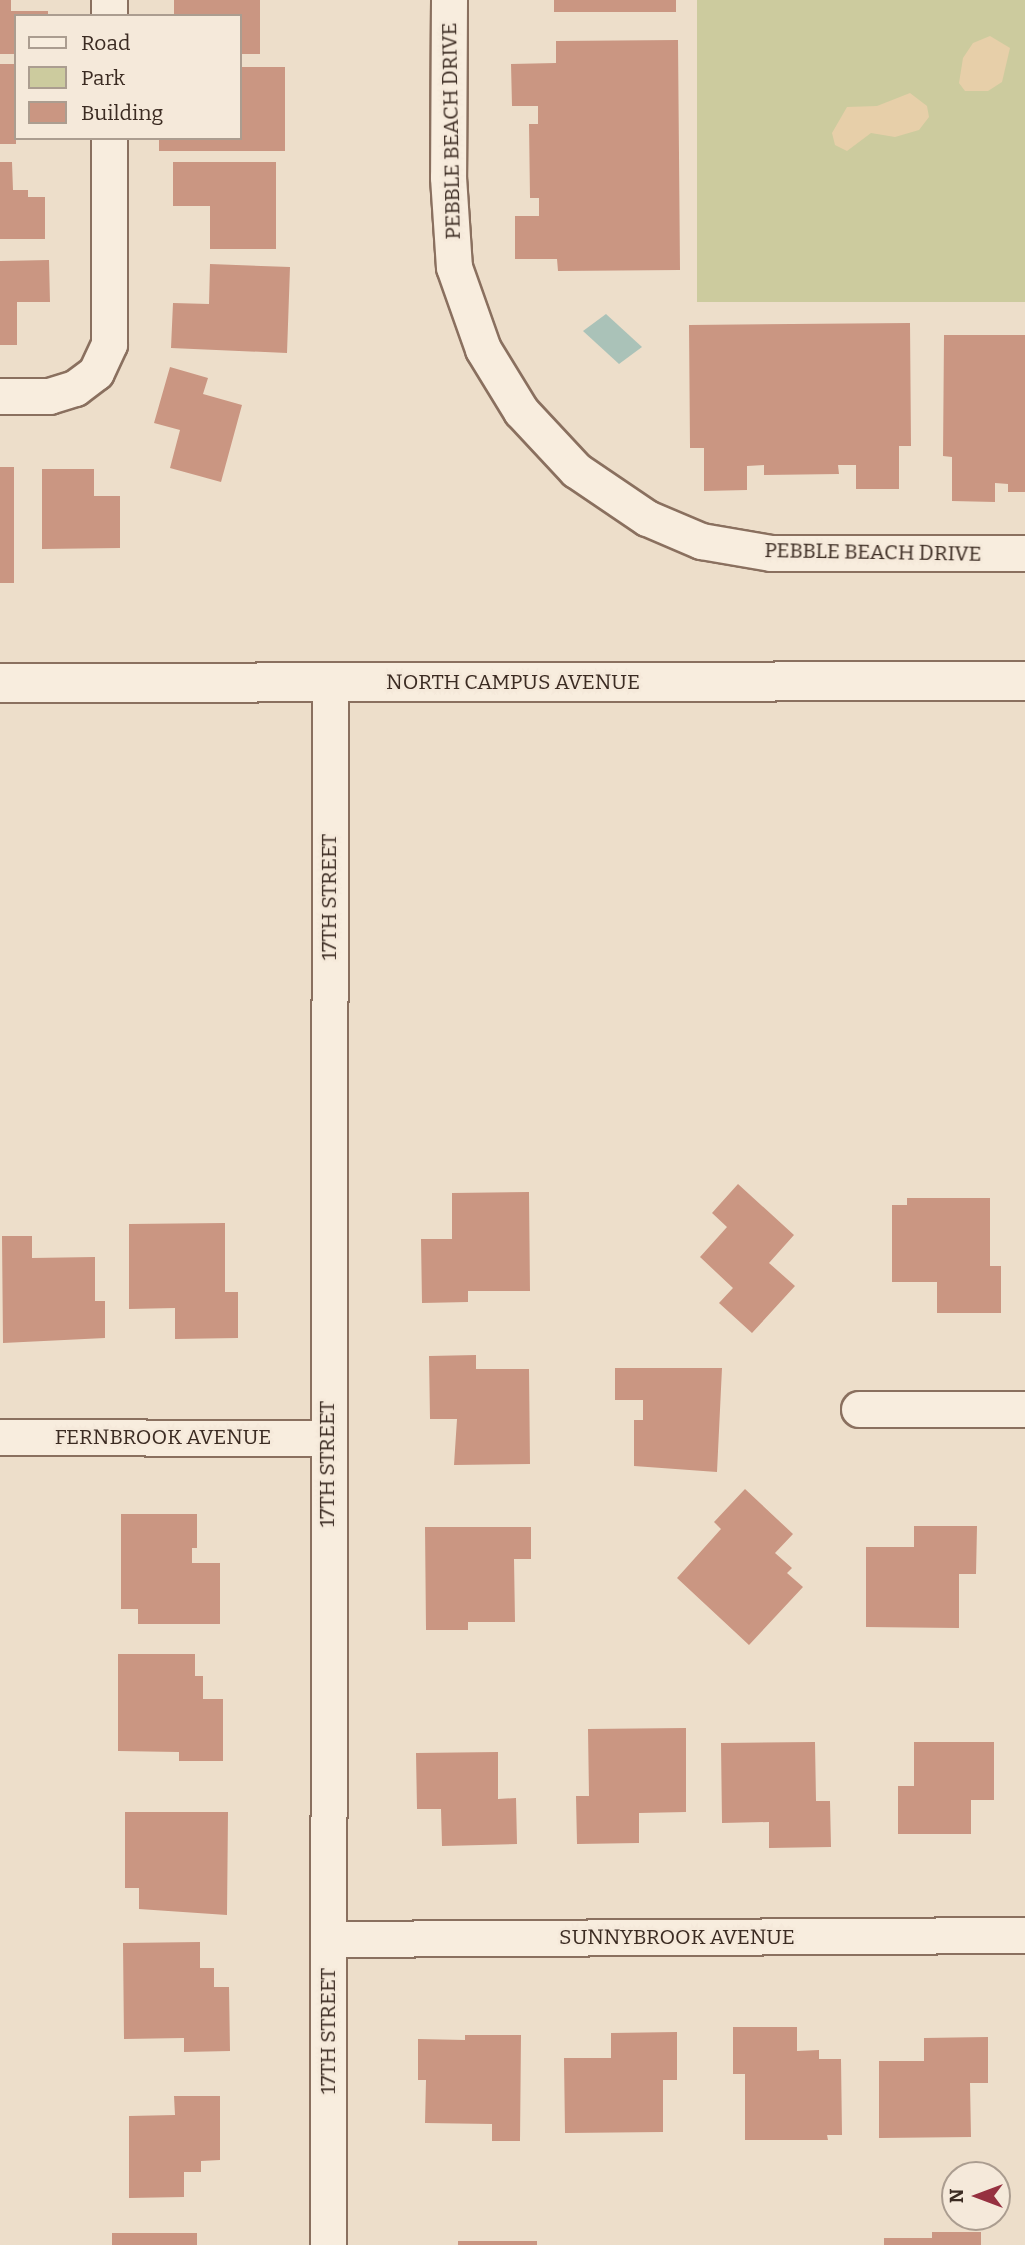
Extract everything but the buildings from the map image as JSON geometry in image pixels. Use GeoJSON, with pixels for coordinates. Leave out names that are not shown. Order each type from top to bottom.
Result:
{"type":"FeatureCollection","features":[{"type":"Feature","properties":{"kind":"main road","name":"NORTH CAMPUS AVENUE"},"geometry":{"type":"LineString","coordinates":[[0,683],[1025,681]]}},
{"type":"Feature","properties":{"kind":"street","name":"PEBBLE BEACH DRIVE"},"geometry":{"type":"LineString","coordinates":[[449,0],[448,177],[454,267],[483,349],[521,411],[576,470],[647,518],[701,541],[771,553],[1025,553]]}},
{"type":"Feature","properties":{"kind":"street"},"geometry":{"type":"LineString","coordinates":[[0,396],[49,396],[75,388],[96,372],[109,344],[109,140]]}},
{"type":"Feature","properties":{"kind":"street","name":"17TH STREET"},"geometry":{"type":"LineString","coordinates":[[328,2245],[326,1438],[330,682]]}},
{"type":"Feature","properties":{"kind":"street"},"geometry":{"type":"LineString","coordinates":[[859,1409],[1025,1409]]}},
{"type":"Feature","properties":{"kind":"street","name":"FERNBROOK AVENUE"},"geometry":{"type":"LineString","coordinates":[[0,1437],[326,1438]]}},
{"type":"Feature","properties":{"kind":"street","name":"SUNNYBROOK AVENUE"},"geometry":{"type":"LineString","coordinates":[[328,1938],[1025,1935]]}},
{"type":"Feature","properties":{"kind":"green space"},"geometry":{"type":"Polygon","coordinates":[[[697,0],[1025,0],[1025,302],[697,302],[697,0]]]}},
{"type":"Feature","properties":{"kind":"sand"},"geometry":{"type":"Polygon","coordinates":[[[990,36],[1010,48],[1002,82],[988,91],[965,91],[959,83],[963,58],[973,43],[990,36]]]}},
{"type":"Feature","properties":{"kind":"sand"},"geometry":{"type":"Polygon","coordinates":[[[910,93],[927,106],[929,117],[919,130],[895,137],[871,133],[847,151],[835,145],[832,133],[847,107],[877,106],[910,93]]]}},
{"type":"Feature","properties":{"kind":"shaded area"},"geometry":{"type":"Polygon","coordinates":[[[606,314],[642,347],[619,364],[583,331],[606,314]]]}}]}
